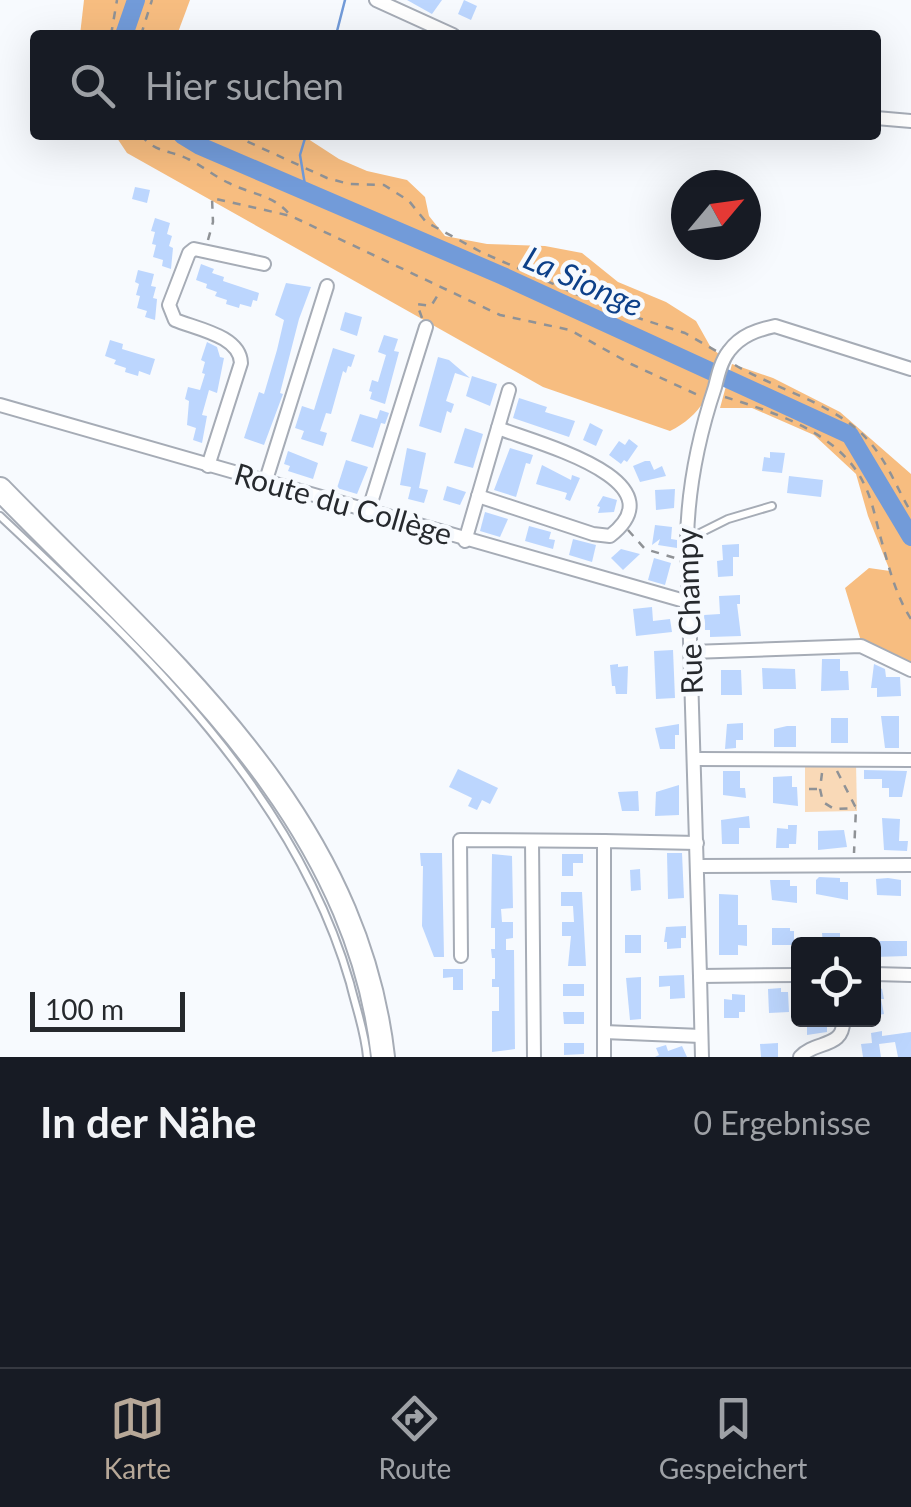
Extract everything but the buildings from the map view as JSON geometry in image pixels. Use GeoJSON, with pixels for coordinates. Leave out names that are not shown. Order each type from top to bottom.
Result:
{"type":"FeatureCollection","features":[{"type":"Feature","properties":{"kind":"highway"},"geometry":{"type":"LineString","coordinates":[[0,490],[179,668],[278,788],[322,863],[352,932],[371,995],[383,1057]]}},
{"type":"Feature","properties":{"kind":"street"},"geometry":{"type":"LineString","coordinates":[[376,0],[442,30]]}},
{"type":"Feature","properties":{"kind":"street"},"geometry":{"type":"LineString","coordinates":[[881,118],[911,121]]}},
{"type":"Feature","properties":{"kind":"street"},"geometry":{"type":"LineString","coordinates":[[208,466],[241,353],[234,344],[175,320],[170,305],[194,249],[264,264]]}},
{"type":"Feature","properties":{"kind":"street"},"geometry":{"type":"LineString","coordinates":[[265,483],[327,286]]}},
{"type":"Feature","properties":{"kind":"street"},"geometry":{"type":"LineString","coordinates":[[726,359],[740,339],[775,326],[911,369]]}},
{"type":"Feature","properties":{"kind":"street"},"geometry":{"type":"LineString","coordinates":[[368,512],[426,327]]}},
{"type":"Feature","properties":{"kind":"street","name":"Rue Champy"},"geometry":{"type":"LineString","coordinates":[[702,1057],[688,502],[695,453],[726,359]]}},
{"type":"Feature","properties":{"kind":"street"},"geometry":{"type":"LineString","coordinates":[[465,541],[509,390]]}},
{"type":"Feature","properties":{"kind":"street","name":"Route du Collège"},"geometry":{"type":"LineString","coordinates":[[0,404],[465,541],[688,602]]}},
{"type":"Feature","properties":{"kind":"street"},"geometry":{"type":"LineString","coordinates":[[478,496],[592,534],[610,536],[624,525],[631,511],[630,493],[617,479],[498,428]]}},
{"type":"Feature","properties":{"kind":"street"},"geometry":{"type":"LineString","coordinates":[[692,652],[861,646],[911,670]]}},
{"type":"Feature","properties":{"kind":"street"},"geometry":{"type":"LineString","coordinates":[[696,759],[911,760]]}},
{"type":"Feature","properties":{"kind":"street"},"geometry":{"type":"LineString","coordinates":[[461,956],[460,840],[697,843]]}},
{"type":"Feature","properties":{"kind":"street"},"geometry":{"type":"LineString","coordinates":[[532,841],[534,1057]]}},
{"type":"Feature","properties":{"kind":"street"},"geometry":{"type":"LineString","coordinates":[[604,841],[604,1057]]}},
{"type":"Feature","properties":{"kind":"street"},"geometry":{"type":"LineString","coordinates":[[698,866],[911,866]]}},
{"type":"Feature","properties":{"kind":"street"},"geometry":{"type":"LineString","coordinates":[[881,974],[911,974]]}},
{"type":"Feature","properties":{"kind":"street"},"geometry":{"type":"LineString","coordinates":[[700,976],[791,975]]}},
{"type":"Feature","properties":{"kind":"street"},"geometry":{"type":"LineString","coordinates":[[800,1057],[803,1051],[839,1040],[844,1027]]}},
{"type":"Feature","properties":{"kind":"street"},"geometry":{"type":"LineString","coordinates":[[604,1032],[701,1036]]}},
{"type":"Feature","properties":{"kind":"lane"},"geometry":{"type":"LineString","coordinates":[[687,540],[728,520],[772,506]]}},
{"type":"Feature","properties":{"kind":"lane"},"geometry":{"type":"LineString","coordinates":[[0,516],[166,682],[256,787],[287,834],[336,934],[368,1057]]}},
{"type":"Feature","properties":{"kind":"path"},"geometry":{"type":"LineString","coordinates":[[112,30],[118,0]]}},
{"type":"Feature","properties":{"kind":"path"},"geometry":{"type":"LineString","coordinates":[[143,30],[152,0]]}},
{"type":"Feature","properties":{"kind":"path"},"geometry":{"type":"LineString","coordinates":[[145,140],[162,152],[186,157],[230,184],[277,200],[291,216]]}},
{"type":"Feature","properties":{"kind":"path"},"geometry":{"type":"LineString","coordinates":[[244,140],[327,178],[349,184],[384,185],[409,201],[426,222],[481,252],[610,310],[685,333],[755,377],[842,416],[866,437],[890,468],[911,512]]}},
{"type":"Feature","properties":{"kind":"path"},"geometry":{"type":"LineString","coordinates":[[205,250],[213,222],[212,198],[291,216],[500,315],[570,330],[632,364],[792,422],[832,443],[848,459],[867,490],[894,587],[911,619]]}},
{"type":"Feature","properties":{"kind":"path"},"geometry":{"type":"LineString","coordinates":[[426,327],[418,304],[431,306],[442,289]]}},
{"type":"Feature","properties":{"kind":"path"},"geometry":{"type":"LineString","coordinates":[[624,525],[645,549],[682,560]]}},
{"type":"Feature","properties":{"kind":"path"},"geometry":{"type":"LineString","coordinates":[[853,864],[856,808],[831,765],[820,778],[823,802],[828,807],[856,808]]}},
{"type":"Feature","properties":{"kind":"path"},"geometry":{"type":"LineString","coordinates":[[808,789],[820,789]]}},
{"type":"Feature","properties":{"kind":"shaded area"},"geometry":{"type":"Polygon","coordinates":[[[84,0],[190,0],[179,30],[81,30],[84,0]]]}},
{"type":"Feature","properties":{"kind":"shaded area"},"geometry":{"type":"Polygon","coordinates":[[[118,140],[310,140],[367,171],[407,180],[425,197],[429,216],[445,236],[582,253],[618,282],[666,302],[696,321],[710,346],[724,359],[698,410],[670,431],[543,387],[127,153],[118,140]]]}},
{"type":"Feature","properties":{"kind":"shaded area"},"geometry":{"type":"Polygon","coordinates":[[[732,364],[773,378],[840,412],[911,474],[911,664],[861,641],[845,588],[869,568],[890,571],[856,474],[814,435],[752,408],[720,408],[732,364]]]}},
{"type":"Feature","properties":{"kind":"shaded area"},"geometry":{"type":"Polygon","coordinates":[[[805,763],[856,763],[857,811],[805,812],[805,763]]]}},
{"type":"Feature","properties":{"kind":"waterway","name":"La Sionge"},"geometry":{"type":"LineString","coordinates":[[126,30],[136,0]]}},
{"type":"Feature","properties":{"kind":"waterway"},"geometry":{"type":"LineString","coordinates":[[337,30],[345,0]]}},
{"type":"Feature","properties":{"kind":"waterway","name":"La Sionge"},"geometry":{"type":"LineString","coordinates":[[190,140],[503,276],[850,435],[911,537]]}},
{"type":"Feature","properties":{"kind":"waterway"},"geometry":{"type":"LineString","coordinates":[[304,140],[300,155],[306,191]]}}]}
